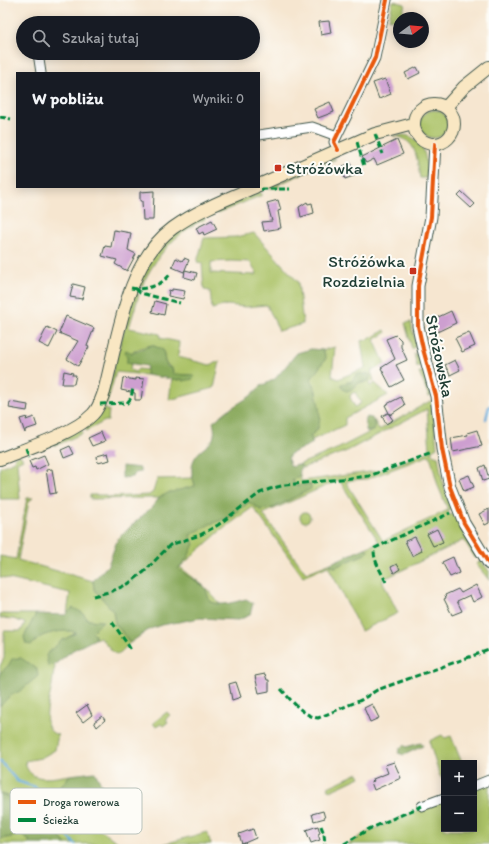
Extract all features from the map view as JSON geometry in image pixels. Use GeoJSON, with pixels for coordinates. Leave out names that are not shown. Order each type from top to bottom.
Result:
{"type":"FeatureCollection","features":[{"type":"Feature","properties":{"kind":"main road"},"geometry":{"type":"LineString","coordinates":[[446,107],[464,87],[489,67]]}},
{"type":"Feature","properties":{"kind":"main road"},"geometry":{"type":"LineString","coordinates":[[432,103],[446,107],[452,113],[454,121],[453,130],[449,137],[443,142],[435,144],[427,143],[420,139],[415,132],[413,124],[418,110],[424,105],[432,103]]}},
{"type":"Feature","properties":{"kind":"main road"},"geometry":{"type":"LineString","coordinates":[[260,185],[375,134],[413,124]]}},
{"type":"Feature","properties":{"kind":"main road"},"geometry":{"type":"LineString","coordinates":[[0,459],[80,424],[94,413],[100,404],[104,392],[131,288],[142,263],[172,228],[189,217],[253,188]]}},
{"type":"Feature","properties":{"kind":"street"},"geometry":{"type":"LineString","coordinates":[[338,150],[334,142],[374,58],[387,0]]}},
{"type":"Feature","properties":{"kind":"street"},"geometry":{"type":"LineString","coordinates":[[39,60],[41,72]]}},
{"type":"Feature","properties":{"kind":"street"},"geometry":{"type":"LineString","coordinates":[[260,135],[312,128],[337,136]]}},
{"type":"Feature","properties":{"kind":"street","name":"Stróżowska"},"geometry":{"type":"LineString","coordinates":[[435,144],[430,217],[418,292],[418,326],[436,396],[442,449],[450,487],[466,528],[489,564]]}},
{"type":"Feature","properties":{"kind":"street"},"geometry":{"type":"LineString","coordinates":[[477,785],[489,780]]}},
{"type":"Feature","properties":{"kind":"street"},"geometry":{"type":"LineString","coordinates":[[422,806],[441,799]]}},
{"type":"Feature","properties":{"kind":"green space"},"geometry":{"type":"Polygon","coordinates":[[[393,1],[405,4],[403,12],[393,12],[393,19],[389,19],[393,1]]]}},
{"type":"Feature","properties":{"kind":"green space"},"geometry":{"type":"Polygon","coordinates":[[[434,110],[444,114],[448,124],[444,134],[434,138],[424,134],[420,124],[424,114],[434,110]]]}},
{"type":"Feature","properties":{"kind":"green space"},"geometry":{"type":"Polygon","coordinates":[[[404,135],[412,137],[417,141],[424,151],[427,178],[420,178],[416,157],[411,145],[401,138],[393,136],[404,135]]]}},
{"type":"Feature","properties":{"kind":"green space"},"geometry":{"type":"Polygon","coordinates":[[[334,158],[336,159],[279,184],[279,188],[267,188],[334,158]]]}},
{"type":"Feature","properties":{"kind":"green space"},"geometry":{"type":"Polygon","coordinates":[[[260,191],[262,195],[218,213],[217,212],[219,209],[260,191]]]}},
{"type":"Feature","properties":{"kind":"green space"},"geometry":{"type":"Polygon","coordinates":[[[204,216],[205,219],[194,224],[168,246],[153,265],[142,286],[140,285],[139,280],[158,249],[178,230],[204,216]]]}},
{"type":"Feature","properties":{"kind":"green space"},"geometry":{"type":"Polygon","coordinates":[[[254,233],[298,282],[303,324],[279,331],[267,305],[246,307],[227,305],[212,309],[210,291],[204,290],[202,263],[197,262],[204,238],[236,237],[254,233]],[[211,262],[211,273],[256,275],[257,273],[250,262],[211,262]]]}},
{"type":"Feature","properties":{"kind":"green space"},"geometry":{"type":"Polygon","coordinates":[[[139,294],[129,328],[160,334],[160,338],[179,342],[178,357],[210,365],[220,361],[214,388],[169,400],[172,378],[179,380],[182,379],[183,381],[191,379],[190,375],[173,374],[173,370],[165,362],[163,350],[152,345],[140,348],[133,352],[128,358],[127,362],[131,364],[130,370],[135,372],[138,369],[147,370],[146,375],[116,372],[107,403],[104,403],[134,295],[139,294]]]}},
{"type":"Feature","properties":{"kind":"green space"},"geometry":{"type":"Polygon","coordinates":[[[411,322],[416,346],[412,349],[405,323],[411,322]]]}},
{"type":"Feature","properties":{"kind":"green space"},"geometry":{"type":"Polygon","coordinates":[[[385,330],[386,333],[374,340],[385,364],[371,371],[374,381],[369,383],[370,386],[375,383],[388,395],[345,418],[345,425],[312,440],[310,436],[318,429],[316,391],[311,379],[326,358],[323,350],[335,347],[332,376],[338,379],[365,368],[361,341],[369,339],[385,330]],[[366,373],[351,382],[346,382],[350,390],[356,387],[358,382],[364,383],[370,375],[366,373]],[[355,392],[351,394],[350,397],[355,407],[361,403],[355,392]]]}},
{"type":"Feature","properties":{"kind":"green space"},"geometry":{"type":"Polygon","coordinates":[[[152,345],[163,350],[165,362],[168,367],[172,368],[173,374],[192,375],[194,377],[193,379],[183,381],[182,379],[179,380],[146,375],[147,366],[127,363],[125,353],[126,350],[132,353],[152,345]]]}},
{"type":"Feature","properties":{"kind":"green space"},"geometry":{"type":"Polygon","coordinates":[[[311,349],[323,350],[326,358],[311,379],[318,404],[320,418],[319,424],[316,431],[310,436],[313,443],[290,454],[288,459],[290,465],[293,467],[296,464],[302,466],[299,470],[300,475],[292,480],[297,486],[311,484],[311,489],[273,508],[261,510],[249,502],[233,516],[210,524],[190,535],[194,544],[188,557],[178,569],[205,587],[210,602],[224,604],[246,599],[253,603],[250,615],[238,620],[200,618],[162,625],[150,629],[130,643],[115,623],[113,611],[94,589],[93,581],[108,565],[118,538],[152,507],[160,497],[168,493],[195,486],[192,472],[193,462],[199,452],[213,439],[213,422],[228,410],[249,397],[261,386],[275,379],[297,353],[311,349]]]}},
{"type":"Feature","properties":{"kind":"green space"},"geometry":{"type":"Polygon","coordinates":[[[414,354],[419,354],[422,365],[417,367],[414,354]]]}},
{"type":"Feature","properties":{"kind":"green space"},"geometry":{"type":"Polygon","coordinates":[[[419,372],[424,372],[431,396],[429,397],[419,372]]]}},
{"type":"Feature","properties":{"kind":"green space"},"geometry":{"type":"Polygon","coordinates":[[[362,373],[363,375],[368,373],[370,375],[369,381],[358,383],[353,389],[346,391],[342,388],[341,384],[351,382],[356,375],[362,373]]]}},
{"type":"Feature","properties":{"kind":"green space"},"geometry":{"type":"Polygon","coordinates":[[[430,401],[432,402],[437,447],[432,450],[432,454],[438,456],[443,484],[452,509],[448,512],[450,515],[454,514],[477,556],[475,558],[464,540],[382,580],[398,613],[361,631],[328,566],[303,577],[253,507],[218,533],[180,567],[205,587],[220,604],[210,602],[204,587],[178,569],[188,557],[190,535],[210,523],[233,516],[249,502],[261,510],[273,508],[293,498],[297,486],[292,480],[300,475],[301,481],[370,472],[386,468],[430,451],[427,409],[347,451],[302,468],[302,466],[298,465],[339,448],[374,430],[374,420],[379,430],[430,401]],[[430,455],[367,479],[346,482],[383,541],[448,510],[438,486],[430,455]],[[339,480],[263,514],[306,573],[331,563],[331,566],[335,567],[365,554],[367,549],[365,548],[379,542],[339,480]]]}},
{"type":"Feature","properties":{"kind":"green space"},"geometry":{"type":"Polygon","coordinates":[[[106,406],[105,410],[109,410],[108,421],[105,421],[86,431],[84,427],[106,406]]]}},
{"type":"Feature","properties":{"kind":"green space"},"geometry":{"type":"Polygon","coordinates":[[[367,417],[372,418],[375,426],[374,430],[367,432],[365,421],[367,417]]]}},
{"type":"Feature","properties":{"kind":"green space"},"geometry":{"type":"Polygon","coordinates":[[[80,429],[83,433],[55,446],[53,444],[80,429]]]}},
{"type":"Feature","properties":{"kind":"green space"},"geometry":{"type":"Polygon","coordinates":[[[20,455],[23,459],[17,462],[20,499],[0,499],[0,467],[15,461],[14,457],[20,455]]]}},
{"type":"Feature","properties":{"kind":"green space"},"geometry":{"type":"Polygon","coordinates":[[[122,466],[140,468],[141,472],[135,473],[133,477],[122,478],[122,466]]]}},
{"type":"Feature","properties":{"kind":"green space"},"geometry":{"type":"Polygon","coordinates":[[[193,478],[195,486],[158,498],[90,499],[90,495],[105,495],[106,497],[149,495],[153,492],[157,479],[193,478]]]}},
{"type":"Feature","properties":{"kind":"green space"},"geometry":{"type":"Polygon","coordinates":[[[27,498],[33,498],[29,501],[18,560],[93,581],[94,589],[113,611],[115,623],[130,643],[118,655],[114,653],[100,637],[95,639],[95,635],[92,632],[99,621],[88,620],[83,613],[67,614],[70,593],[0,577],[0,556],[16,559],[27,498]]]}},
{"type":"Feature","properties":{"kind":"green space"},"geometry":{"type":"Polygon","coordinates":[[[303,512],[307,512],[309,513],[309,521],[303,522],[300,519],[300,515],[303,512]]]}},
{"type":"Feature","properties":{"kind":"green space"},"geometry":{"type":"Polygon","coordinates":[[[365,548],[369,551],[365,554],[335,567],[331,566],[331,563],[365,548]]]}},
{"type":"Feature","properties":{"kind":"green space"},"geometry":{"type":"Polygon","coordinates":[[[481,561],[489,571],[489,580],[476,564],[481,561]]]}},
{"type":"Feature","properties":{"kind":"green space"},"geometry":{"type":"Polygon","coordinates":[[[73,608],[83,613],[88,620],[103,621],[92,632],[95,635],[95,639],[73,650],[54,665],[48,666],[46,655],[61,641],[76,633],[64,631],[49,634],[41,637],[32,645],[26,644],[24,637],[36,614],[65,615],[73,608]]]}},
{"type":"Feature","properties":{"kind":"green space"},"geometry":{"type":"Polygon","coordinates":[[[0,614],[36,614],[24,637],[32,645],[41,637],[50,633],[69,631],[76,633],[61,641],[48,665],[54,665],[55,667],[48,706],[47,721],[48,727],[52,732],[58,735],[55,750],[41,758],[25,761],[27,769],[36,777],[50,778],[70,775],[60,787],[61,788],[10,788],[10,797],[0,794],[0,666],[4,658],[4,631],[21,631],[25,623],[13,619],[0,618],[0,614]]]}},
{"type":"Feature","properties":{"kind":"green space"},"geometry":{"type":"Polygon","coordinates":[[[21,658],[37,669],[38,676],[20,691],[10,696],[0,706],[0,673],[8,666],[12,659],[21,658]]]}},
{"type":"Feature","properties":{"kind":"green space"},"geometry":{"type":"Polygon","coordinates":[[[167,712],[170,715],[166,719],[168,722],[163,726],[161,724],[156,727],[153,723],[167,712]]]}},
{"type":"Feature","properties":{"kind":"green space"},"geometry":{"type":"Polygon","coordinates":[[[442,735],[445,738],[451,736],[461,760],[441,760],[441,777],[439,774],[429,741],[442,735]]]}},
{"type":"Feature","properties":{"kind":"green space"},"geometry":{"type":"Polygon","coordinates":[[[421,743],[423,746],[404,755],[398,753],[400,748],[404,745],[406,747],[421,743]]]}},
{"type":"Feature","properties":{"kind":"green space"},"geometry":{"type":"Polygon","coordinates":[[[95,772],[103,788],[60,788],[70,775],[95,772]]]}},
{"type":"Feature","properties":{"kind":"green space"},"geometry":{"type":"Polygon","coordinates":[[[358,773],[360,777],[330,791],[328,787],[358,773]]]}},
{"type":"Feature","properties":{"kind":"green space"},"geometry":{"type":"Polygon","coordinates":[[[489,782],[489,844],[348,844],[369,831],[441,800],[441,832],[477,832],[477,786],[489,782]]]}},
{"type":"Feature","properties":{"kind":"green space"},"geometry":{"type":"Polygon","coordinates":[[[0,794],[10,797],[10,834],[57,834],[66,844],[27,844],[30,841],[21,835],[0,839],[0,794]]]}},
{"type":"Feature","properties":{"kind":"green space"},"geometry":{"type":"Polygon","coordinates":[[[207,832],[211,844],[164,844],[207,832]]]}},
{"type":"Feature","properties":{"kind":"green space"},"geometry":{"type":"Polygon","coordinates":[[[57,834],[107,834],[121,844],[66,844],[57,834]]]}},
{"type":"Feature","properties":{"kind":"green space"},"geometry":{"type":"Polygon","coordinates":[[[21,835],[30,841],[27,844],[0,844],[0,839],[21,835]]]}},
{"type":"Feature","properties":{"kind":"building"},"geometry":{"type":"Polygon","coordinates":[[[329,21],[331,33],[321,35],[319,22],[329,21]]]}},
{"type":"Feature","properties":{"kind":"building"},"geometry":{"type":"Polygon","coordinates":[[[417,67],[420,73],[408,79],[405,73],[417,67]]]}},
{"type":"Feature","properties":{"kind":"building"},"geometry":{"type":"Polygon","coordinates":[[[385,79],[391,94],[379,99],[373,83],[385,79]]]}},
{"type":"Feature","properties":{"kind":"building"},"geometry":{"type":"Polygon","coordinates":[[[330,102],[334,112],[318,118],[314,109],[330,102]]]}},
{"type":"Feature","properties":{"kind":"building"},"geometry":{"type":"Polygon","coordinates":[[[397,140],[403,154],[377,165],[374,159],[366,163],[362,157],[397,140]]]}},
{"type":"Feature","properties":{"kind":"building"},"geometry":{"type":"Polygon","coordinates":[[[351,163],[353,170],[357,169],[359,174],[345,179],[341,167],[351,163]]]}},
{"type":"Feature","properties":{"kind":"building"},"geometry":{"type":"Polygon","coordinates":[[[154,191],[153,220],[143,220],[140,192],[154,191]]]}},
{"type":"Feature","properties":{"kind":"building"},"geometry":{"type":"Polygon","coordinates":[[[462,192],[475,204],[471,208],[458,196],[462,192]]]}},
{"type":"Feature","properties":{"kind":"building"},"geometry":{"type":"Polygon","coordinates":[[[278,200],[281,210],[278,211],[281,228],[264,231],[262,222],[272,221],[267,203],[278,200]]]}},
{"type":"Feature","properties":{"kind":"building"},"geometry":{"type":"Polygon","coordinates":[[[307,202],[308,204],[312,203],[314,213],[301,217],[299,207],[307,202]]]}},
{"type":"Feature","properties":{"kind":"building"},"geometry":{"type":"Polygon","coordinates":[[[212,220],[217,229],[204,235],[203,232],[199,234],[196,228],[212,220]]]}},
{"type":"Feature","properties":{"kind":"building"},"geometry":{"type":"Polygon","coordinates":[[[114,230],[131,233],[128,250],[136,254],[127,271],[115,264],[117,260],[102,256],[105,246],[111,247],[114,230]]]}},
{"type":"Feature","properties":{"kind":"building"},"geometry":{"type":"Polygon","coordinates":[[[176,258],[182,261],[184,258],[189,260],[184,272],[172,267],[176,258]]]}},
{"type":"Feature","properties":{"kind":"building"},"geometry":{"type":"Polygon","coordinates":[[[185,270],[197,273],[195,280],[184,277],[185,270]]]}},
{"type":"Feature","properties":{"kind":"building"},"geometry":{"type":"Polygon","coordinates":[[[73,284],[85,287],[82,299],[70,297],[73,284]]]}},
{"type":"Feature","properties":{"kind":"building"},"geometry":{"type":"Polygon","coordinates":[[[172,289],[185,291],[183,299],[168,296],[169,290],[172,291],[172,289]]]}},
{"type":"Feature","properties":{"kind":"building"},"geometry":{"type":"Polygon","coordinates":[[[155,301],[166,304],[164,315],[152,312],[155,301]]]}},
{"type":"Feature","properties":{"kind":"building"},"geometry":{"type":"Polygon","coordinates":[[[451,311],[456,323],[437,332],[432,320],[451,311]]]}},
{"type":"Feature","properties":{"kind":"building"},"geometry":{"type":"Polygon","coordinates":[[[66,316],[94,328],[87,346],[89,347],[78,366],[67,359],[78,341],[59,333],[66,316]]]}},
{"type":"Feature","properties":{"kind":"building"},"geometry":{"type":"Polygon","coordinates":[[[47,327],[57,332],[49,348],[39,343],[47,327]]]}},
{"type":"Feature","properties":{"kind":"building"},"geometry":{"type":"Polygon","coordinates":[[[469,332],[475,346],[462,352],[455,338],[469,332]]]}},
{"type":"Feature","properties":{"kind":"building"},"geometry":{"type":"Polygon","coordinates":[[[396,335],[401,340],[401,347],[407,360],[396,365],[404,380],[391,387],[381,368],[395,359],[386,339],[396,335]]]}},
{"type":"Feature","properties":{"kind":"building"},"geometry":{"type":"Polygon","coordinates":[[[455,360],[460,370],[450,375],[445,365],[455,360]]]}},
{"type":"Feature","properties":{"kind":"building"},"geometry":{"type":"Polygon","coordinates":[[[64,371],[73,373],[72,375],[76,375],[74,384],[62,384],[64,371]]]}},
{"type":"Feature","properties":{"kind":"building"},"geometry":{"type":"Polygon","coordinates":[[[123,378],[136,380],[136,378],[144,379],[141,400],[135,400],[135,393],[121,390],[123,378]]]}},
{"type":"Feature","properties":{"kind":"building"},"geometry":{"type":"Polygon","coordinates":[[[401,397],[405,405],[390,415],[385,405],[401,397]]]}},
{"type":"Feature","properties":{"kind":"building"},"geometry":{"type":"Polygon","coordinates":[[[10,402],[28,405],[27,411],[9,408],[10,402]]]}},
{"type":"Feature","properties":{"kind":"building"},"geometry":{"type":"Polygon","coordinates":[[[388,413],[393,420],[386,424],[382,416],[388,413]]]}},
{"type":"Feature","properties":{"kind":"building"},"geometry":{"type":"Polygon","coordinates":[[[27,417],[26,420],[34,417],[37,426],[25,430],[25,433],[20,419],[27,417]]]}},
{"type":"Feature","properties":{"kind":"building"},"geometry":{"type":"Polygon","coordinates":[[[477,430],[482,446],[453,452],[451,438],[468,435],[467,433],[477,430]]]}},
{"type":"Feature","properties":{"kind":"building"},"geometry":{"type":"Polygon","coordinates":[[[101,432],[105,441],[92,446],[88,438],[101,432]]]}},
{"type":"Feature","properties":{"kind":"building"},"geometry":{"type":"Polygon","coordinates":[[[70,446],[74,454],[64,458],[61,450],[70,446]]]}},
{"type":"Feature","properties":{"kind":"building"},"geometry":{"type":"Polygon","coordinates":[[[108,453],[110,460],[98,463],[97,456],[108,453]]]}},
{"type":"Feature","properties":{"kind":"building"},"geometry":{"type":"Polygon","coordinates":[[[44,455],[48,464],[36,470],[35,467],[32,468],[29,461],[44,455]]]}},
{"type":"Feature","properties":{"kind":"building"},"geometry":{"type":"Polygon","coordinates":[[[485,465],[489,479],[483,481],[479,468],[485,465]]]}},
{"type":"Feature","properties":{"kind":"building"},"geometry":{"type":"Polygon","coordinates":[[[52,469],[56,493],[50,494],[46,470],[52,469]]]}},
{"type":"Feature","properties":{"kind":"building"},"geometry":{"type":"Polygon","coordinates":[[[469,475],[474,487],[464,491],[459,479],[469,475]]]}},
{"type":"Feature","properties":{"kind":"building"},"geometry":{"type":"Polygon","coordinates":[[[489,509],[489,523],[485,525],[479,514],[489,509]]]}},
{"type":"Feature","properties":{"kind":"building"},"geometry":{"type":"Polygon","coordinates":[[[437,529],[443,542],[433,546],[427,534],[437,529]]]}},
{"type":"Feature","properties":{"kind":"building"},"geometry":{"type":"Polygon","coordinates":[[[415,537],[422,551],[412,556],[405,541],[415,537]]]}},
{"type":"Feature","properties":{"kind":"building"},"geometry":{"type":"Polygon","coordinates":[[[453,557],[459,573],[450,577],[442,562],[453,557]]]}},
{"type":"Feature","properties":{"kind":"building"},"geometry":{"type":"Polygon","coordinates":[[[397,564],[400,569],[394,573],[391,567],[397,564]]]}},
{"type":"Feature","properties":{"kind":"building"},"geometry":{"type":"Polygon","coordinates":[[[476,585],[482,597],[473,602],[470,595],[457,601],[462,611],[452,615],[444,599],[446,598],[445,595],[458,589],[461,593],[476,585]]]}},
{"type":"Feature","properties":{"kind":"building"},"geometry":{"type":"Polygon","coordinates":[[[265,674],[267,680],[269,680],[269,691],[259,693],[255,676],[265,674]]]}},
{"type":"Feature","properties":{"kind":"building"},"geometry":{"type":"Polygon","coordinates":[[[236,682],[241,697],[232,700],[229,684],[236,682]]]}},
{"type":"Feature","properties":{"kind":"building"},"geometry":{"type":"Polygon","coordinates":[[[372,704],[379,718],[370,722],[364,708],[372,704]]]}},
{"type":"Feature","properties":{"kind":"building"},"geometry":{"type":"Polygon","coordinates":[[[87,705],[92,715],[83,722],[76,713],[87,705]]]}},
{"type":"Feature","properties":{"kind":"building"},"geometry":{"type":"Polygon","coordinates":[[[102,716],[105,720],[97,727],[94,722],[102,716]]]}},
{"type":"Feature","properties":{"kind":"building"},"geometry":{"type":"Polygon","coordinates":[[[394,762],[401,778],[374,790],[371,782],[374,781],[373,779],[388,773],[385,765],[394,762]]]}},
{"type":"Feature","properties":{"kind":"building"},"geometry":{"type":"Polygon","coordinates":[[[323,811],[325,818],[314,821],[312,814],[323,811]]]}},
{"type":"Feature","properties":{"kind":"building"},"geometry":{"type":"Polygon","coordinates":[[[318,826],[320,840],[311,843],[306,830],[318,826]]]}},
{"type":"Feature","properties":{"kind":"building"},"geometry":{"type":"Polygon","coordinates":[[[253,829],[256,838],[242,844],[239,834],[253,829]]]}},
{"type":"Feature","properties":{"kind":"waterway"},"geometry":{"type":"LineString","coordinates":[[486,419],[489,406]]}},
{"type":"Feature","properties":{"kind":"waterway"},"geometry":{"type":"LineString","coordinates":[[0,761],[17,781],[36,788]]}},
{"type":"Feature","properties":{"kind":"waterway"},"geometry":{"type":"LineString","coordinates":[[66,834],[75,844]]}},
{"type":"Feature","properties":{"kind":"marked path"},"geometry":{"type":"LineString","coordinates":[[0,117],[11,119]]}},
{"type":"Feature","properties":{"kind":"marked path"},"geometry":{"type":"LineString","coordinates":[[375,134],[383,154]]}},
{"type":"Feature","properties":{"kind":"marked path"},"geometry":{"type":"LineString","coordinates":[[357,142],[364,166]]}},
{"type":"Feature","properties":{"kind":"marked path"},"geometry":{"type":"LineString","coordinates":[[261,189],[290,189]]}},
{"type":"Feature","properties":{"kind":"marked path"},"geometry":{"type":"LineString","coordinates":[[131,288],[142,289],[159,284],[171,273]]}},
{"type":"Feature","properties":{"kind":"marked path"},"geometry":{"type":"LineString","coordinates":[[136,289],[140,293],[180,303]]}},
{"type":"Feature","properties":{"kind":"marked path"},"geometry":{"type":"LineString","coordinates":[[100,404],[127,403],[131,398],[133,388]]}},
{"type":"Feature","properties":{"kind":"marked path"},"geometry":{"type":"LineString","coordinates":[[26,448],[29,457]]}},
{"type":"Feature","properties":{"kind":"marked path"},"geometry":{"type":"LineString","coordinates":[[93,596],[112,591],[128,584],[144,572],[170,545],[200,535],[218,525],[260,493],[285,485],[369,476],[432,453]]}},
{"type":"Feature","properties":{"kind":"marked path"},"geometry":{"type":"LineString","coordinates":[[386,582],[374,556],[375,548],[450,513]]}},
{"type":"Feature","properties":{"kind":"marked path"},"geometry":{"type":"LineString","coordinates":[[112,622],[132,652]]}},
{"type":"Feature","properties":{"kind":"marked path"},"geometry":{"type":"LineString","coordinates":[[281,689],[302,711],[318,718],[361,700],[377,690],[489,650]]}},
{"type":"Feature","properties":{"kind":"marked path"},"geometry":{"type":"LineString","coordinates":[[344,844],[369,829],[422,806]]}},
{"type":"Feature","properties":{"kind":"marked path"},"geometry":{"type":"LineString","coordinates":[[321,826],[325,844]]}},
{"type":"Feature","properties":{"kind":"cycle path"},"geometry":{"type":"LineString","coordinates":[[338,150],[334,142],[375,58],[387,0]]}},
{"type":"Feature","properties":{"kind":"cycle path"},"geometry":{"type":"LineString","coordinates":[[435,144],[431,217],[418,286],[418,326],[436,396],[442,449],[450,487],[464,523],[489,564]]}},
{"type":"Feature","properties":{"kind":"place","name":"Stróżówka"},"geometry":{"type":"Point","coordinates":[278,168]}},
{"type":"Feature","properties":{"kind":"place","name":"Stróżówka Rozdzielnia"},"geometry":{"type":"Point","coordinates":[413,271]}}]}
